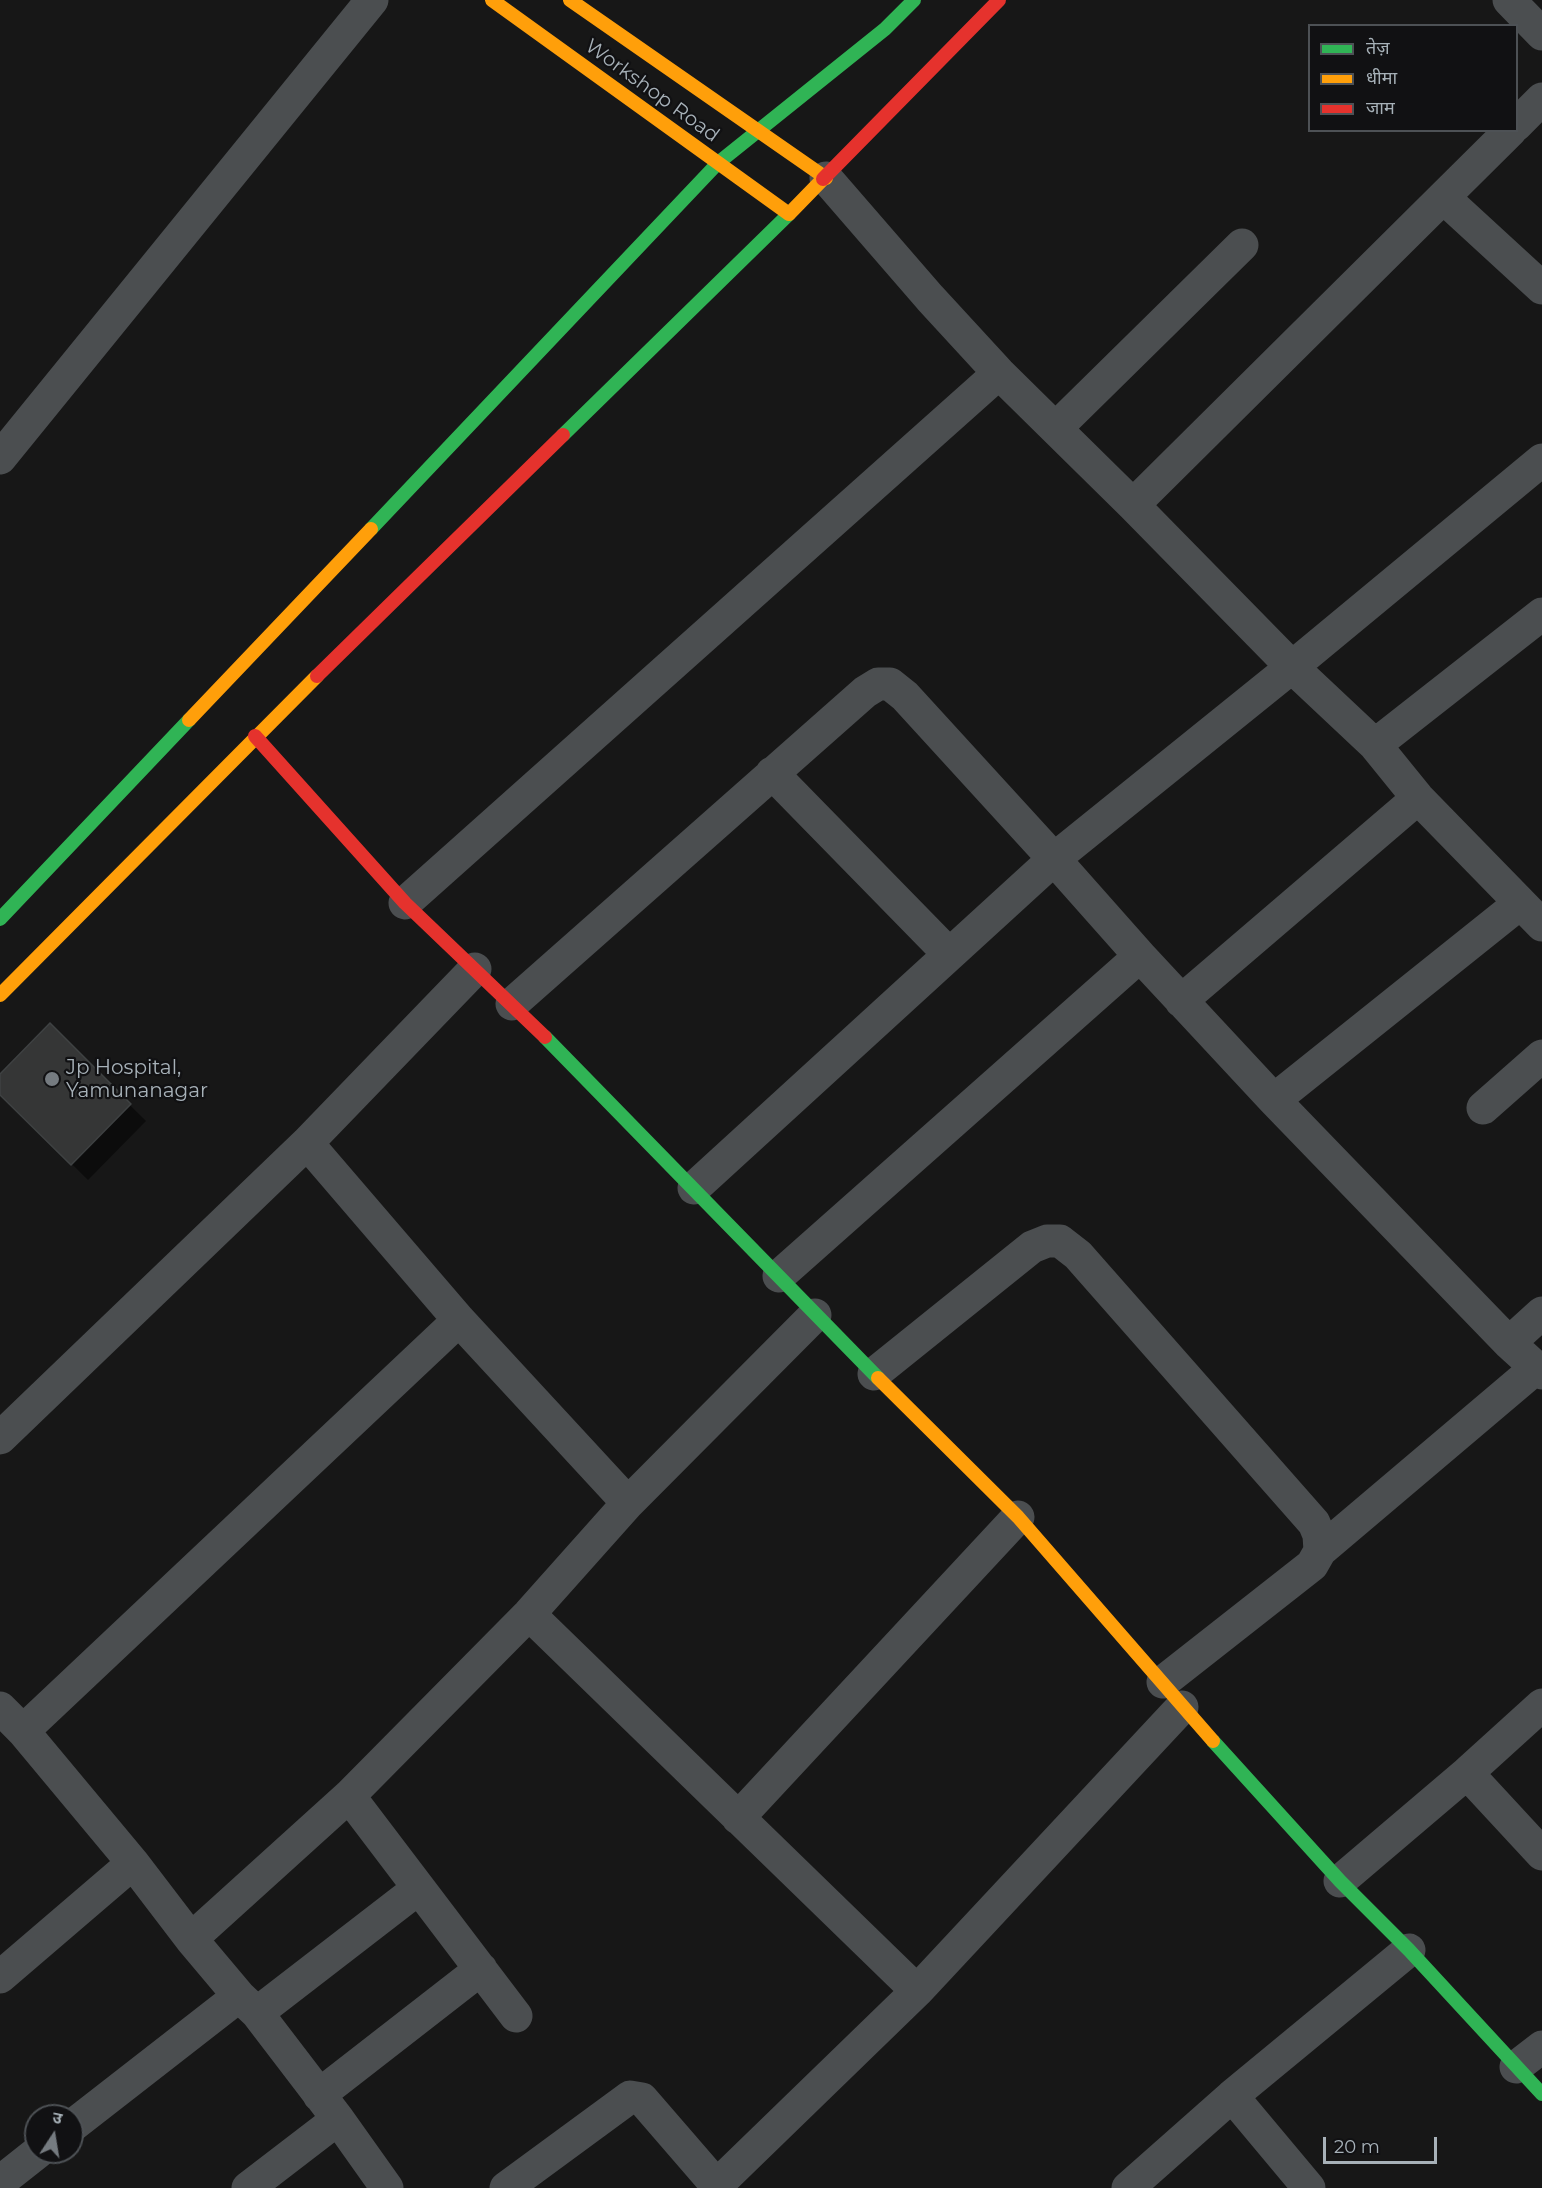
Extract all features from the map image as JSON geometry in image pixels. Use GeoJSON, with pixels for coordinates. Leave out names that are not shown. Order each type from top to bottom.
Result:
{"type":"FeatureCollection","features":[{"type":"Feature","properties":{"kind":"main road","name":"Workshop Road"},"geometry":{"type":"LineString","coordinates":[[492,0],[789,214]]}},
{"type":"Feature","properties":{"kind":"main road","name":"Workshop Road"},"geometry":{"type":"LineString","coordinates":[[570,0],[826,178]]}},
{"type":"Feature","properties":{"kind":"main road"},"geometry":{"type":"LineString","coordinates":[[0,919],[718,163],[885,29],[914,0]]}},
{"type":"Feature","properties":{"kind":"main road"},"geometry":{"type":"LineString","coordinates":[[0,994],[255,736],[826,178],[999,0]]}},
{"type":"Feature","properties":{"kind":"main road"},"geometry":{"type":"LineString","coordinates":[[255,736],[405,903],[512,1004],[694,1188],[815,1315],[1018,1517],[1172,1694],[1340,1881],[1409,1950],[1542,2094]]}},
{"type":"Feature","properties":{"kind":"street"},"geometry":{"type":"LineString","coordinates":[[0,458],[372,0]]}},
{"type":"Feature","properties":{"kind":"street"},"geometry":{"type":"LineString","coordinates":[[1509,0],[1542,34]]}},
{"type":"Feature","properties":{"kind":"street"},"geometry":{"type":"LineString","coordinates":[[1518,123],[1542,99]]}},
{"type":"Feature","properties":{"kind":"street"},"geometry":{"type":"LineString","coordinates":[[1133,505],[1509,132]]}},
{"type":"Feature","properties":{"kind":"street"},"geometry":{"type":"LineString","coordinates":[[826,178],[930,298],[999,373],[1293,667],[1375,745],[1418,798],[1531,915],[1275,1100]]}},
{"type":"Feature","properties":{"kind":"street"},"geometry":{"type":"LineString","coordinates":[[1444,198],[1542,288]]}},
{"type":"Feature","properties":{"kind":"street"},"geometry":{"type":"LineString","coordinates":[[1056,428],[1242,245]]}},
{"type":"Feature","properties":{"kind":"street"},"geometry":{"type":"LineString","coordinates":[[405,903],[999,373]]}},
{"type":"Feature","properties":{"kind":"street"},"geometry":{"type":"LineString","coordinates":[[694,1188],[1054,858],[1293,667],[1542,460]]}},
{"type":"Feature","properties":{"kind":"street"},"geometry":{"type":"LineString","coordinates":[[1375,745],[1542,614]]}},
{"type":"Feature","properties":{"kind":"street"},"geometry":{"type":"LineString","coordinates":[[506,2188],[630,2097],[642,2099],[718,2186],[917,1991],[1172,1694],[1312,1565],[1320,1551],[1539,1370],[1509,1343],[1181,1001],[1054,858],[905,696],[890,684],[878,684],[865,692],[512,1004]]}},
{"type":"Feature","properties":{"kind":"street"},"geometry":{"type":"LineString","coordinates":[[772,773],[948,954]]}},
{"type":"Feature","properties":{"kind":"street"},"geometry":{"type":"LineString","coordinates":[[1181,1001],[1418,798]]}},
{"type":"Feature","properties":{"kind":"street"},"geometry":{"type":"LineString","coordinates":[[778,1276],[1140,956]]}},
{"type":"Feature","properties":{"kind":"street"},"geometry":{"type":"LineString","coordinates":[[0,1438],[307,1143],[475,969]]}},
{"type":"Feature","properties":{"kind":"street"},"geometry":{"type":"LineString","coordinates":[[1483,1108],[1542,1056]]}},
{"type":"Feature","properties":{"kind":"street"},"geometry":{"type":"LineString","coordinates":[[307,1143],[459,1320],[628,1503]]}},
{"type":"Feature","properties":{"kind":"street"},"geometry":{"type":"LineString","coordinates":[[874,1374],[1032,1247],[1047,1241],[1060,1242],[1078,1255],[1314,1523],[1319,1535],[1320,1551]]}},
{"type":"Feature","properties":{"kind":"street"},"geometry":{"type":"LineString","coordinates":[[1509,1343],[1542,1313]]}},
{"type":"Feature","properties":{"kind":"street"},"geometry":{"type":"LineString","coordinates":[[191,1939],[349,1796],[529,1614],[628,1503],[815,1315]]}},
{"type":"Feature","properties":{"kind":"street"},"geometry":{"type":"LineString","coordinates":[[23,1731],[459,1320]]}},
{"type":"Feature","properties":{"kind":"street"},"geometry":{"type":"LineString","coordinates":[[738,1818],[1018,1517]]}},
{"type":"Feature","properties":{"kind":"street"},"geometry":{"type":"LineString","coordinates":[[529,1614],[917,1991]]}},
{"type":"Feature","properties":{"kind":"street"},"geometry":{"type":"LineString","coordinates":[[1340,1881],[1467,1773],[1542,1705]]}},
{"type":"Feature","properties":{"kind":"street"},"geometry":{"type":"LineString","coordinates":[[0,1708],[23,1731],[133,1863],[191,1939],[248,2004],[328,2107],[386,2188]]}},
{"type":"Feature","properties":{"kind":"street"},"geometry":{"type":"LineString","coordinates":[[1467,1773],[1542,1854]]}},
{"type":"Feature","properties":{"kind":"street"},"geometry":{"type":"LineString","coordinates":[[349,1796],[516,2016]]}},
{"type":"Feature","properties":{"kind":"street"},"geometry":{"type":"LineString","coordinates":[[0,1977],[133,1863]]}},
{"type":"Feature","properties":{"kind":"street"},"geometry":{"type":"LineString","coordinates":[[84,2118],[419,1888]]}},
{"type":"Feature","properties":{"kind":"street"},"geometry":{"type":"LineString","coordinates":[[1128,2188],[1232,2096],[1409,1950]]}},
{"type":"Feature","properties":{"kind":"street"},"geometry":{"type":"LineString","coordinates":[[248,2188],[328,2107],[481,1970]]}},
{"type":"Feature","properties":{"kind":"street"},"geometry":{"type":"LineString","coordinates":[[1516,2067],[1542,2047]]}},
{"type":"Feature","properties":{"kind":"street"},"geometry":{"type":"LineString","coordinates":[[1232,2096],[1309,2188]]}},
{"type":"Feature","properties":{"kind":"street"},"geometry":{"type":"LineString","coordinates":[[0,2182],[24,2163]]}},
{"type":"Feature","properties":{"kind":"building"},"geometry":{"type":"Polygon","coordinates":[[[50,1023],[131,1104],[71,1165],[0,1095],[0,1074],[50,1023]]]}},
{"type":"Feature","properties":{"kind":"traffic: fast"},"geometry":{"type":"LineString","coordinates":[[718,163],[885,29],[914,0]]}},
{"type":"Feature","properties":{"kind":"traffic: fast"},"geometry":{"type":"LineString","coordinates":[[371,529],[718,163]]}},
{"type":"Feature","properties":{"kind":"traffic: fast"},"geometry":{"type":"LineString","coordinates":[[563,435],[789,214]]}},
{"type":"Feature","properties":{"kind":"traffic: fast"},"geometry":{"type":"LineString","coordinates":[[0,919],[189,720]]}},
{"type":"Feature","properties":{"kind":"traffic: fast"},"geometry":{"type":"LineString","coordinates":[[545,1037],[878,1378]]}},
{"type":"Feature","properties":{"kind":"traffic: fast"},"geometry":{"type":"LineString","coordinates":[[1213,1741],[1340,1881],[1409,1950],[1542,2094]]}},
{"type":"Feature","properties":{"kind":"traffic: slow"},"geometry":{"type":"LineString","coordinates":[[492,0],[789,214],[823,179]]}},
{"type":"Feature","properties":{"kind":"traffic: slow"},"geometry":{"type":"LineString","coordinates":[[570,0],[826,178]]}},
{"type":"Feature","properties":{"kind":"traffic: slow"},"geometry":{"type":"LineString","coordinates":[[189,720],[371,529]]}},
{"type":"Feature","properties":{"kind":"traffic: slow"},"geometry":{"type":"LineString","coordinates":[[0,995],[317,676]]}},
{"type":"Feature","properties":{"kind":"traffic: slow"},"geometry":{"type":"LineString","coordinates":[[878,1378],[1018,1517],[1213,1741]]}},
{"type":"Feature","properties":{"kind":"traffic: jam"},"geometry":{"type":"LineString","coordinates":[[823,179],[999,0]]}},
{"type":"Feature","properties":{"kind":"traffic: jam"},"geometry":{"type":"LineString","coordinates":[[317,676],[563,435]]}},
{"type":"Feature","properties":{"kind":"traffic: jam"},"geometry":{"type":"LineString","coordinates":[[255,736],[405,903],[545,1037]]}},
{"type":"Feature","properties":{"kind":"place","name":"Jp Hospital, Yamunanagar"},"geometry":{"type":"Point","coordinates":[52,1079]}}]}
